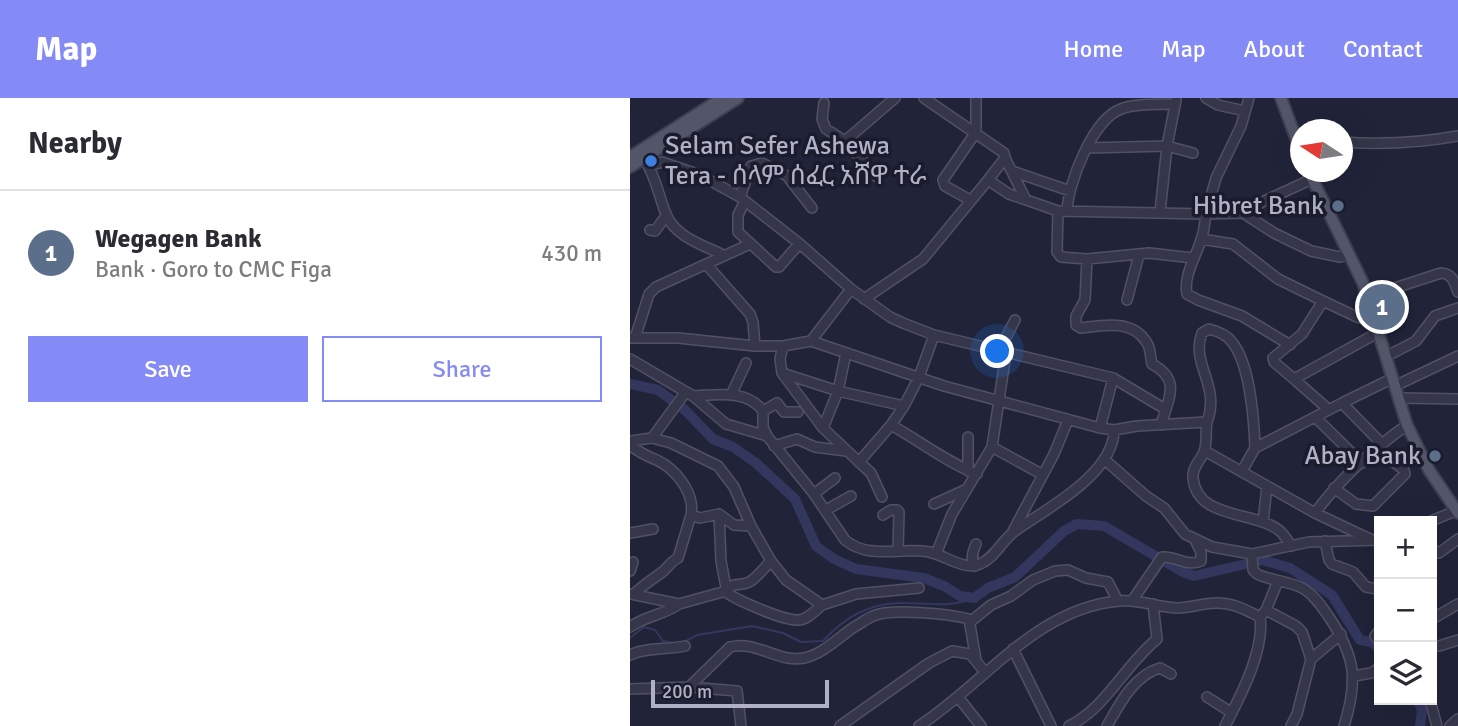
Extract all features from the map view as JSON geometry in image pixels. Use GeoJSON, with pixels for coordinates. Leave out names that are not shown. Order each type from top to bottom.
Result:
{"type":"FeatureCollection","features":[{"type":"Feature","properties":{"kind":"main road"},"geometry":{"type":"LineString","coordinates":[[630,167],[646,162],[738,98]]}},
{"type":"Feature","properties":{"kind":"main road"},"geometry":{"type":"LineString","coordinates":[[1284,98],[1292,119]]}},
{"type":"Feature","properties":{"kind":"main road"},"geometry":{"type":"LineString","coordinates":[[630,156],[717,100]]}},
{"type":"Feature","properties":{"kind":"main road"},"geometry":{"type":"LineString","coordinates":[[1316,182],[1343,230],[1373,295],[1391,354],[1395,381],[1424,452],[1458,510]]}},
{"type":"Feature","properties":{"kind":"main road"},"geometry":{"type":"LineString","coordinates":[[1316,182],[1363,283],[1407,425],[1429,470],[1458,510]]}},
{"type":"Feature","properties":{"kind":"street"},"geometry":{"type":"LineString","coordinates":[[845,141],[895,98]]}},
{"type":"Feature","properties":{"kind":"street"},"geometry":{"type":"LineString","coordinates":[[924,98],[1002,151],[1026,200]]}},
{"type":"Feature","properties":{"kind":"street"},"geometry":{"type":"LineString","coordinates":[[970,201],[946,186],[943,180],[975,132],[976,98]]}},
{"type":"Feature","properties":{"kind":"street"},"geometry":{"type":"LineString","coordinates":[[1206,98],[1218,105],[1245,111]]}},
{"type":"Feature","properties":{"kind":"street"},"geometry":{"type":"LineString","coordinates":[[1249,98],[1241,126],[1216,178],[1186,288],[1187,293],[1198,300],[1241,316],[1290,345]]}},
{"type":"Feature","properties":{"kind":"street"},"geometry":{"type":"LineString","coordinates":[[1160,212],[1167,146],[1176,101],[1119,110],[1108,116],[1087,148],[1070,191],[1063,211],[1058,255],[1087,259],[1157,254],[1193,258]]}},
{"type":"Feature","properties":{"kind":"street"},"geometry":{"type":"LineString","coordinates":[[824,103],[821,119],[824,124],[832,134],[845,141],[877,177]]}},
{"type":"Feature","properties":{"kind":"street"},"geometry":{"type":"LineString","coordinates":[[1353,143],[1424,142],[1458,136]]}},
{"type":"Feature","properties":{"kind":"street"},"geometry":{"type":"LineString","coordinates":[[1087,148],[1167,146],[1193,153]]}},
{"type":"Feature","properties":{"kind":"street"},"geometry":{"type":"LineString","coordinates":[[864,299],[923,259],[1005,158]]}},
{"type":"Feature","properties":{"kind":"street"},"geometry":{"type":"LineString","coordinates":[[723,256],[680,233],[666,216],[646,162],[662,162],[700,175],[742,199],[851,289],[890,317],[934,335],[1113,378],[1165,408]]}},
{"type":"Feature","properties":{"kind":"street"},"geometry":{"type":"LineString","coordinates":[[799,244],[779,267],[776,267],[737,232],[738,215],[751,166],[762,163],[787,176],[812,208]]}},
{"type":"Feature","properties":{"kind":"street"},"geometry":{"type":"LineString","coordinates":[[1012,171],[1070,191]]}},
{"type":"Feature","properties":{"kind":"street"},"geometry":{"type":"LineString","coordinates":[[988,180],[999,189],[1063,211],[1206,214],[1236,212],[1249,216],[1274,233],[1311,251],[1340,257],[1349,255]]}},
{"type":"Feature","properties":{"kind":"street"},"geometry":{"type":"LineString","coordinates":[[1249,216],[1260,204],[1298,182]]}},
{"type":"Feature","properties":{"kind":"street"},"geometry":{"type":"LineString","coordinates":[[650,230],[656,231],[666,216]]}},
{"type":"Feature","properties":{"kind":"street"},"geometry":{"type":"LineString","coordinates":[[1201,239],[1233,244],[1278,279],[1378,328]]}},
{"type":"Feature","properties":{"kind":"street"},"geometry":{"type":"LineString","coordinates":[[750,244],[666,281],[649,294],[632,338],[678,338],[755,346],[783,346],[811,341],[919,377],[1100,428],[1114,430],[1208,422]]}},
{"type":"Feature","properties":{"kind":"street"},"geometry":{"type":"LineString","coordinates":[[1127,300],[1139,255]]}},
{"type":"Feature","properties":{"kind":"street"},"geometry":{"type":"LineString","coordinates":[[1087,259],[1085,300],[1076,316],[1076,325],[1081,328],[1132,328],[1148,343],[1152,364],[1169,377],[1171,393],[1161,425]]}},
{"type":"Feature","properties":{"kind":"street"},"geometry":{"type":"LineString","coordinates":[[706,264],[750,314],[755,346]]}},
{"type":"Feature","properties":{"kind":"street"},"geometry":{"type":"LineString","coordinates":[[1373,295],[1441,274],[1448,274],[1454,279],[1458,292]]}},
{"type":"Feature","properties":{"kind":"street"},"geometry":{"type":"LineString","coordinates":[[811,341],[851,289]]}},
{"type":"Feature","properties":{"kind":"street"},"geometry":{"type":"LineString","coordinates":[[1323,301],[1310,324],[1290,345],[1276,353],[1272,360],[1328,409]]}},
{"type":"Feature","properties":{"kind":"street"},"geometry":{"type":"LineString","coordinates":[[1391,354],[1416,341],[1435,316],[1458,308]]}},
{"type":"Feature","properties":{"kind":"street"},"geometry":{"type":"LineString","coordinates":[[973,472],[992,447],[1006,353],[1003,343],[1015,320]]}},
{"type":"Feature","properties":{"kind":"street"},"geometry":{"type":"LineString","coordinates":[[1294,379],[1378,328]]}},
{"type":"Feature","properties":{"kind":"street"},"geometry":{"type":"LineString","coordinates":[[1255,448],[1248,383],[1237,349],[1228,338],[1209,329],[1202,332],[1198,349],[1213,402],[1205,435],[1205,452],[1196,464],[1192,477],[1197,493],[1217,509],[1263,522],[1280,531],[1291,546]]}},
{"type":"Feature","properties":{"kind":"street"},"geometry":{"type":"LineString","coordinates":[[859,461],[904,406],[919,377],[934,335]]}},
{"type":"Feature","properties":{"kind":"street"},"geometry":{"type":"LineString","coordinates":[[783,346],[780,359],[782,373],[823,428],[859,461],[877,482],[882,497]]}},
{"type":"Feature","properties":{"kind":"street"},"geometry":{"type":"LineString","coordinates":[[823,428],[838,390],[846,353]]}},
{"type":"Feature","properties":{"kind":"street"},"geometry":{"type":"LineString","coordinates":[[1242,471],[1255,448],[1328,409],[1458,356]]}},
{"type":"Feature","properties":{"kind":"street"},"geometry":{"type":"LineString","coordinates":[[630,359],[683,399],[726,424],[767,436]]}},
{"type":"Feature","properties":{"kind":"street"},"geometry":{"type":"LineString","coordinates":[[731,395],[746,363]]}},
{"type":"Feature","properties":{"kind":"street"},"geometry":{"type":"LineString","coordinates":[[782,373],[904,406]]}},
{"type":"Feature","properties":{"kind":"street"},"geometry":{"type":"LineString","coordinates":[[1100,428],[1113,378]]}},
{"type":"Feature","properties":{"kind":"street"},"geometry":{"type":"LineString","coordinates":[[652,438],[683,399],[731,395],[754,400],[763,411],[763,427],[767,436],[814,494],[845,540],[873,552],[936,554],[966,566],[975,566],[989,559],[1013,532],[1045,513],[1090,476],[1112,444],[1114,430]]}},
{"type":"Feature","properties":{"kind":"street"},"geometry":{"type":"LineString","coordinates":[[1404,398],[1458,399]]}},
{"type":"Feature","properties":{"kind":"street"},"geometry":{"type":"LineString","coordinates":[[763,411],[777,403],[784,412],[798,412]]}},
{"type":"Feature","properties":{"kind":"street"},"geometry":{"type":"LineString","coordinates":[[1334,488],[1356,504],[1373,506],[1405,474],[1342,403]]}},
{"type":"Feature","properties":{"kind":"street"},"geometry":{"type":"LineString","coordinates":[[1315,418],[1362,463]]}},
{"type":"Feature","properties":{"kind":"street"},"geometry":{"type":"LineString","coordinates":[[1013,532],[1068,420]]}},
{"type":"Feature","properties":{"kind":"street"},"geometry":{"type":"LineString","coordinates":[[891,425],[944,459],[973,472]]}},
{"type":"Feature","properties":{"kind":"street"},"geometry":{"type":"LineString","coordinates":[[1315,513],[1334,488],[1407,425]]}},
{"type":"Feature","properties":{"kind":"street"},"geometry":{"type":"LineString","coordinates":[[936,554],[952,514],[969,488],[973,472],[968,437]]}},
{"type":"Feature","properties":{"kind":"street"},"geometry":{"type":"LineString","coordinates":[[630,443],[652,438],[681,445],[718,466],[734,487],[751,526],[771,561],[786,580],[822,605]]}},
{"type":"Feature","properties":{"kind":"street"},"geometry":{"type":"LineString","coordinates":[[774,446],[797,439],[815,447],[847,451]]}},
{"type":"Feature","properties":{"kind":"street"},"geometry":{"type":"LineString","coordinates":[[630,443],[644,456],[664,464],[678,478],[692,501],[691,515],[678,558],[632,594]]}},
{"type":"Feature","properties":{"kind":"street"},"geometry":{"type":"LineString","coordinates":[[992,447],[1043,475]]}},
{"type":"Feature","properties":{"kind":"street"},"geometry":{"type":"LineString","coordinates":[[1205,452],[1315,513],[1374,539]]}},
{"type":"Feature","properties":{"kind":"street"},"geometry":{"type":"LineString","coordinates":[[1104,459],[1164,508],[1177,526],[1194,539],[1252,562],[1291,546],[1325,541],[1374,540]]}},
{"type":"Feature","properties":{"kind":"street"},"geometry":{"type":"LineString","coordinates":[[814,494],[835,478]]}},
{"type":"Feature","properties":{"kind":"street"},"geometry":{"type":"LineString","coordinates":[[1263,522],[1267,485]]}},
{"type":"Feature","properties":{"kind":"street"},"geometry":{"type":"LineString","coordinates":[[934,504],[969,488]]}},
{"type":"Feature","properties":{"kind":"street"},"geometry":{"type":"LineString","coordinates":[[826,510],[851,496]]}},
{"type":"Feature","properties":{"kind":"street"},"geometry":{"type":"LineString","coordinates":[[883,515],[891,510],[899,512],[898,551]]}},
{"type":"Feature","properties":{"kind":"street"},"geometry":{"type":"LineString","coordinates":[[1437,519],[1458,510]]}},
{"type":"Feature","properties":{"kind":"street"},"geometry":{"type":"LineString","coordinates":[[691,515],[700,518],[719,514],[734,525],[751,526]]}},
{"type":"Feature","properties":{"kind":"street"},"geometry":{"type":"LineString","coordinates":[[719,514],[721,561],[727,584],[726,591]]}},
{"type":"Feature","properties":{"kind":"street"},"geometry":{"type":"LineString","coordinates":[[630,533],[653,529]]}},
{"type":"Feature","properties":{"kind":"street"},"geometry":{"type":"LineString","coordinates":[[1132,601],[1162,557],[1192,564],[1201,561],[1201,552],[1194,539]]}},
{"type":"Feature","properties":{"kind":"street"},"geometry":{"type":"LineString","coordinates":[[1437,552],[1458,539]]}},
{"type":"Feature","properties":{"kind":"street"},"geometry":{"type":"LineString","coordinates":[[1325,541],[1332,564],[1353,572],[1366,587],[1374,588]]}},
{"type":"Feature","properties":{"kind":"street"},"geometry":{"type":"LineString","coordinates":[[975,566],[973,553],[976,544]]}},
{"type":"Feature","properties":{"kind":"street"},"geometry":{"type":"LineString","coordinates":[[726,591],[729,586],[752,580],[771,561]]}},
{"type":"Feature","properties":{"kind":"street"},"geometry":{"type":"LineString","coordinates":[[1252,562],[1257,574],[1303,588],[1341,634],[1351,657],[1354,676],[1344,726]]}},
{"type":"Feature","properties":{"kind":"street"},"geometry":{"type":"LineString","coordinates":[[970,622],[1033,580],[1062,570],[1108,582],[1118,601]]}},
{"type":"Feature","properties":{"kind":"street"},"geometry":{"type":"LineString","coordinates":[[1225,726],[1257,650],[1263,614],[1278,581]]}},
{"type":"Feature","properties":{"kind":"street"},"geometry":{"type":"LineString","coordinates":[[630,627],[668,612],[679,604],[726,591],[794,620],[806,617],[822,605],[856,594],[919,588]]}},
{"type":"Feature","properties":{"kind":"street"},"geometry":{"type":"LineString","coordinates":[[632,594],[679,604]]}},
{"type":"Feature","properties":{"kind":"street"},"geometry":{"type":"LineString","coordinates":[[919,726],[958,697],[1013,649],[1061,619],[1096,605],[1132,601],[1179,608],[1214,603],[1231,604],[1296,626],[1302,632],[1311,659],[1297,714],[1291,726]]}},
{"type":"Feature","properties":{"kind":"street"},"geometry":{"type":"LineString","coordinates":[[1069,726],[1094,710],[1139,655],[1157,639],[1153,604]]}},
{"type":"Feature","properties":{"kind":"street"},"geometry":{"type":"LineString","coordinates":[[1437,616],[1458,604]]}},
{"type":"Feature","properties":{"kind":"street"},"geometry":{"type":"LineString","coordinates":[[689,687],[726,649],[748,645],[783,656],[805,657],[829,647],[872,616],[880,614],[936,614],[968,618],[976,660]]}},
{"type":"Feature","properties":{"kind":"street"},"geometry":{"type":"LineString","coordinates":[[1311,659],[1341,634]]}},
{"type":"Feature","properties":{"kind":"street"},"geometry":{"type":"LineString","coordinates":[[1440,646],[1458,640]]}},
{"type":"Feature","properties":{"kind":"street"},"geometry":{"type":"LineString","coordinates":[[630,655],[639,651],[665,651],[685,646]]}},
{"type":"Feature","properties":{"kind":"street"},"geometry":{"type":"LineString","coordinates":[[1013,649],[1051,726]]}},
{"type":"Feature","properties":{"kind":"street"},"geometry":{"type":"LineString","coordinates":[[842,725],[929,663],[952,651],[963,652],[976,660],[985,673]]}},
{"type":"Feature","properties":{"kind":"street"},"geometry":{"type":"LineString","coordinates":[[1107,726],[1127,693],[1150,672],[1160,668],[1171,674]]}},
{"type":"Feature","properties":{"kind":"street"},"geometry":{"type":"LineString","coordinates":[[1354,676],[1374,671]]}},
{"type":"Feature","properties":{"kind":"street"},"geometry":{"type":"LineString","coordinates":[[630,689],[689,687],[737,691],[741,726]]}},
{"type":"Feature","properties":{"kind":"street"},"geometry":{"type":"LineString","coordinates":[[958,697],[981,726]]}},
{"type":"Feature","properties":{"kind":"street"},"geometry":{"type":"LineString","coordinates":[[1207,697],[1232,713]]}},
{"type":"Feature","properties":{"kind":"street"},"geometry":{"type":"LineString","coordinates":[[1431,705],[1437,726]]}},
{"type":"Feature","properties":{"kind":"street"},"geometry":{"type":"LineString","coordinates":[[1450,726],[1458,719]]}},
{"type":"Feature","properties":{"kind":"waterway"},"geometry":{"type":"LineString","coordinates":[[630,384],[658,390],[685,410],[713,439],[733,447],[756,463],[795,499],[816,546],[834,559],[856,569],[924,578],[960,596],[974,598],[988,588],[1015,577],[1064,531],[1077,524],[1104,526],[1194,576],[1263,560],[1290,568],[1332,595],[1360,640],[1374,644]]}},
{"type":"Feature","properties":{"kind":"waterway"},"geometry":{"type":"LineString","coordinates":[[686,641],[697,635],[752,626],[783,633],[801,642],[823,641],[839,625],[866,609],[899,603],[946,604],[974,598]]}},
{"type":"Feature","properties":{"kind":"waterway"},"geometry":{"type":"LineString","coordinates":[[630,638],[644,627],[655,630],[663,641],[674,643]]}},
{"type":"Feature","properties":{"kind":"waterway"},"geometry":{"type":"LineString","coordinates":[[1420,705],[1422,711],[1420,726]]}},
{"type":"Feature","properties":{"kind":"place","name":"Selam Sefer Ashewa Tera - ሰላም ሰፈር አሸዋ ተራ"},"geometry":{"type":"Point","coordinates":[651,161]}},
{"type":"Feature","properties":{"kind":"place","name":"Hibret Bank"},"geometry":{"type":"Point","coordinates":[1338,206]}},
{"type":"Feature","properties":{"kind":"place","name":"Wegagen Bank"},"geometry":{"type":"Point","coordinates":[1382,307]}},
{"type":"Feature","properties":{"kind":"place","name":"Abay Bank"},"geometry":{"type":"Point","coordinates":[1435,456]}}]}
